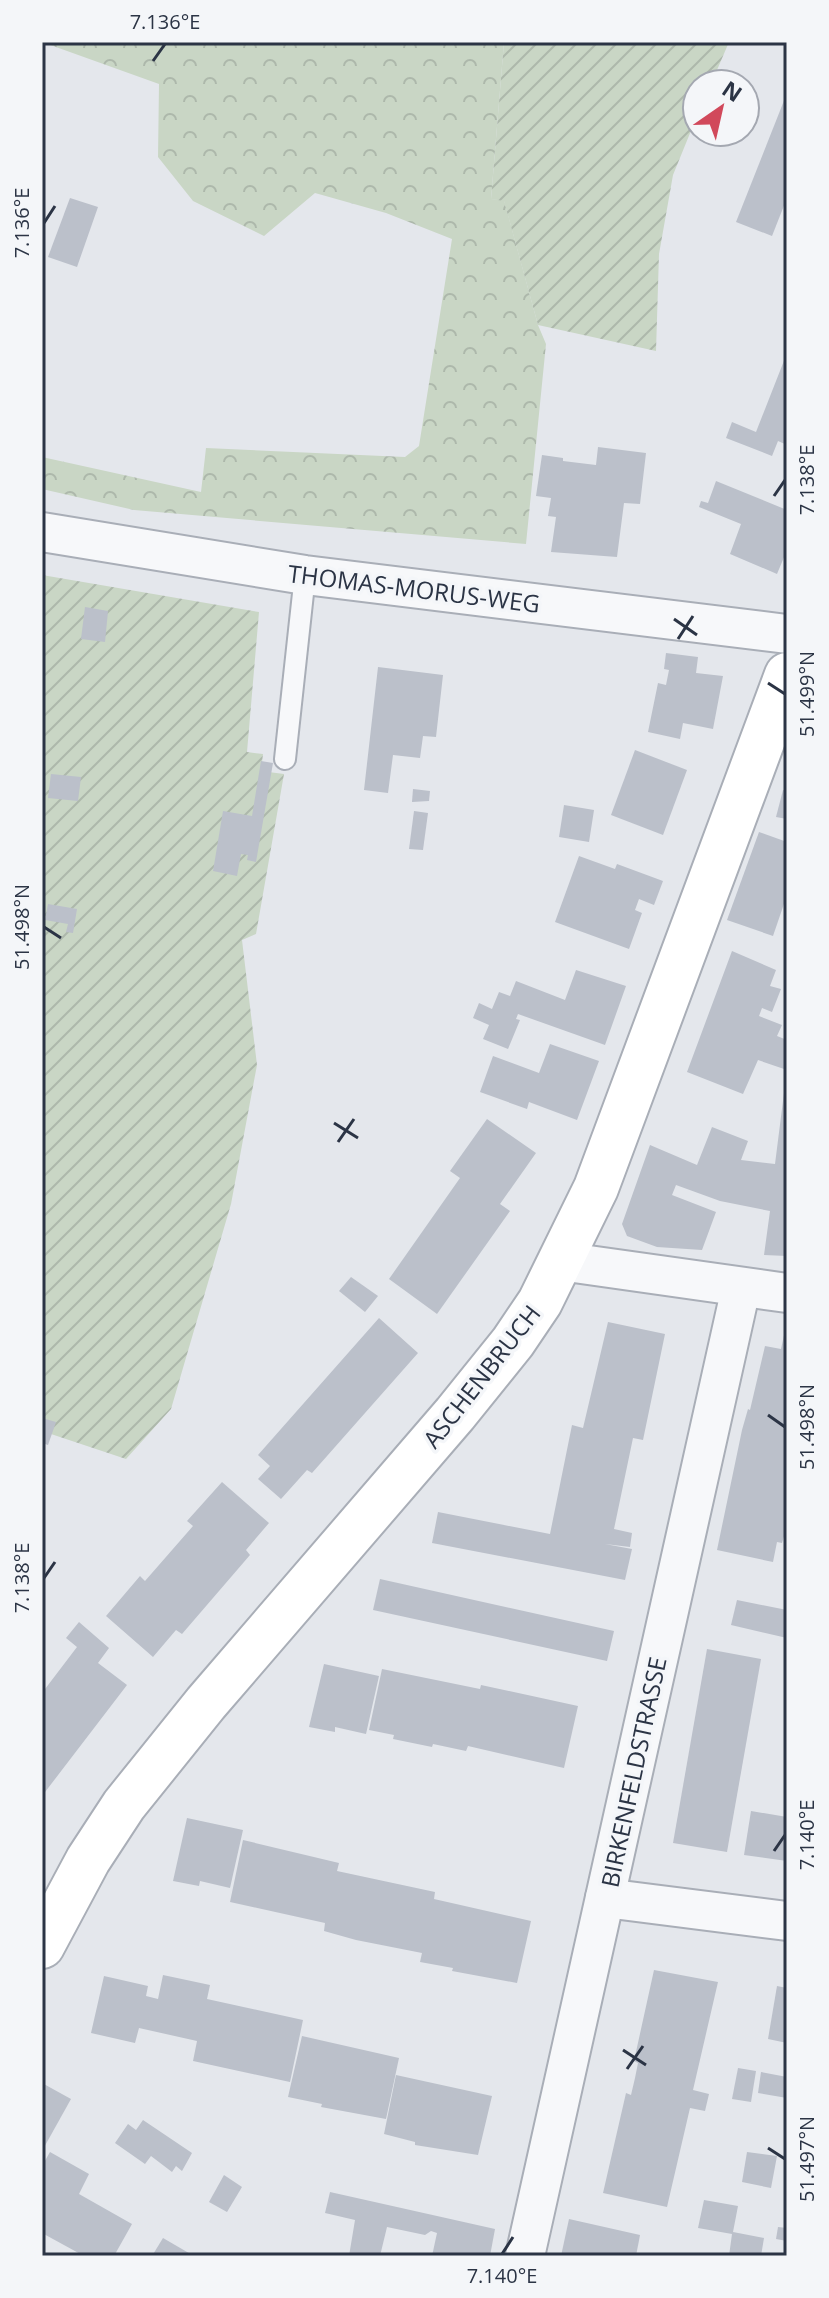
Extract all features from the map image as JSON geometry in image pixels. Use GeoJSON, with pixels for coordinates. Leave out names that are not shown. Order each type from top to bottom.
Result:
{"type":"FeatureCollection","features":[{"type":"Feature","properties":{"kind":"street","name":"THOMAS-MORUS-WEG"},"geometry":{"type":"LineString","coordinates":[[42,532],[305,575],[787,634]]}},
{"type":"Feature","properties":{"kind":"street","name":"ASCHENBRUCH"},"geometry":{"type":"LineString","coordinates":[[42,1946],[88,1860],[124,1805],[206,1703],[484,1378],[540,1302],[596,1188],[787,675]]}},
{"type":"Feature","properties":{"kind":"street"},"geometry":{"type":"LineString","coordinates":[[560,1261],[787,1293]]}},
{"type":"Feature","properties":{"kind":"street","name":"BIRKENFELDSTRASSE"},"geometry":{"type":"LineString","coordinates":[[525,2256],[741,1288]]}},
{"type":"Feature","properties":{"kind":"street"},"geometry":{"type":"LineString","coordinates":[[605,1898],[787,1921]]}},
{"type":"Feature","properties":{"kind":"lane"},"geometry":{"type":"LineString","coordinates":[[285,759],[305,575]]}},
{"type":"Feature","properties":{"kind":"green space"},"geometry":{"type":"Polygon","coordinates":[[[42,42],[504,42],[491,199],[504,200],[546,344],[526,544],[134,510],[42,489],[42,457],[201,492],[206,448],[405,457],[419,446],[452,239],[386,213],[315,193],[264,236],[193,201],[158,157],[159,84],[42,42]]]}},
{"type":"Feature","properties":{"kind":"green space"},"geometry":{"type":"Polygon","coordinates":[[[504,42],[729,42],[718,68],[681,68],[681,148],[684,148],[673,175],[659,254],[656,351],[538,325],[504,201],[491,199],[504,42]]]}},
{"type":"Feature","properties":{"kind":"green space"},"geometry":{"type":"Polygon","coordinates":[[[42,575],[259,612],[247,752],[263,754],[261,771],[284,774],[256,934],[242,940],[257,1065],[231,1204],[171,1409],[126,1459],[42,1431],[42,575]]]}},
{"type":"Feature","properties":{"kind":"building"},"geometry":{"type":"Polygon","coordinates":[[[787,93],[787,198],[772,236],[736,222],[787,93]]]}},
{"type":"Feature","properties":{"kind":"building"},"geometry":{"type":"Polygon","coordinates":[[[70,198],[98,207],[77,267],[48,257],[70,198]]]}},
{"type":"Feature","properties":{"kind":"building"},"geometry":{"type":"Polygon","coordinates":[[[787,353],[787,445],[778,441],[772,456],[726,438],[732,422],[756,432],[787,353]]]}},
{"type":"Feature","properties":{"kind":"building"},"geometry":{"type":"Polygon","coordinates":[[[598,447],[646,453],[640,504],[624,503],[617,557],[551,552],[556,517],[548,516],[551,498],[536,496],[542,455],[596,465],[598,447]]]}},
{"type":"Feature","properties":{"kind":"building"},"geometry":{"type":"Polygon","coordinates":[[[716,481],[787,510],[787,550],[777,574],[730,554],[741,524],[699,507],[701,501],[708,503],[716,481]]]}},
{"type":"Feature","properties":{"kind":"building"},"geometry":{"type":"Polygon","coordinates":[[[85,607],[108,611],[105,642],[81,639],[85,607]]]}},
{"type":"Feature","properties":{"kind":"building"},"geometry":{"type":"Polygon","coordinates":[[[666,653],[698,657],[696,673],[723,676],[713,729],[683,723],[680,739],[648,732],[658,683],[666,685],[669,670],[664,669],[666,653]]]}},
{"type":"Feature","properties":{"kind":"building"},"geometry":{"type":"Polygon","coordinates":[[[378,667],[443,675],[436,737],[423,736],[420,758],[393,755],[388,793],[364,790],[378,667]]]}},
{"type":"Feature","properties":{"kind":"building"},"geometry":{"type":"Polygon","coordinates":[[[635,750],[687,770],[663,835],[611,815],[635,750]]]}},
{"type":"Feature","properties":{"kind":"building"},"geometry":{"type":"Polygon","coordinates":[[[261,761],[273,763],[256,862],[247,860],[248,855],[241,854],[237,876],[213,871],[223,811],[252,816],[261,761]]]}},
{"type":"Feature","properties":{"kind":"building"},"geometry":{"type":"Polygon","coordinates":[[[51,774],[81,777],[78,801],[48,798],[51,774]]]}},
{"type":"Feature","properties":{"kind":"building"},"geometry":{"type":"Polygon","coordinates":[[[413,789],[430,791],[429,801],[412,802],[413,789]]]}},
{"type":"Feature","properties":{"kind":"building"},"geometry":{"type":"Polygon","coordinates":[[[783,790],[787,791],[787,819],[776,817],[783,790]]]}},
{"type":"Feature","properties":{"kind":"building"},"geometry":{"type":"Polygon","coordinates":[[[564,805],[594,810],[589,842],[559,837],[564,805]]]}},
{"type":"Feature","properties":{"kind":"building"},"geometry":{"type":"Polygon","coordinates":[[[414,811],[428,813],[423,850],[409,849],[414,811]]]}},
{"type":"Feature","properties":{"kind":"building"},"geometry":{"type":"Polygon","coordinates":[[[759,832],[787,842],[787,895],[773,936],[727,920],[759,832]]]}},
{"type":"Feature","properties":{"kind":"building"},"geometry":{"type":"Polygon","coordinates":[[[579,856],[615,869],[617,864],[663,881],[654,905],[639,899],[635,910],[642,913],[629,949],[555,922],[579,856]]]}},
{"type":"Feature","properties":{"kind":"building"},"geometry":{"type":"Polygon","coordinates":[[[48,904],[77,909],[73,933],[66,932],[68,924],[45,920],[48,904]]]}},
{"type":"Feature","properties":{"kind":"building"},"geometry":{"type":"Polygon","coordinates":[[[732,951],[776,970],[770,986],[781,989],[772,1012],[762,1008],[759,1016],[782,1025],[777,1036],[787,1040],[787,1070],[758,1060],[743,1094],[687,1072],[732,951]]]}},
{"type":"Feature","properties":{"kind":"building"},"geometry":{"type":"Polygon","coordinates":[[[576,970],[626,986],[605,1045],[518,1014],[516,1019],[520,1020],[508,1049],[483,1039],[489,1025],[473,1018],[479,1003],[492,1009],[499,992],[510,996],[516,981],[565,1000],[576,970]]]}},
{"type":"Feature","properties":{"kind":"building"},"geometry":{"type":"Polygon","coordinates":[[[550,1044],[599,1061],[577,1120],[529,1102],[527,1109],[480,1092],[493,1056],[539,1073],[550,1044]]]}},
{"type":"Feature","properties":{"kind":"building"},"geometry":{"type":"Polygon","coordinates":[[[785,1085],[787,1256],[764,1255],[770,1211],[720,1201],[676,1185],[672,1195],[716,1212],[702,1250],[657,1247],[627,1236],[622,1224],[650,1145],[697,1165],[712,1127],[748,1141],[741,1160],[775,1164],[785,1085]]]}},
{"type":"Feature","properties":{"kind":"building"},"geometry":{"type":"Polygon","coordinates":[[[487,1119],[536,1153],[500,1204],[510,1211],[437,1314],[389,1279],[460,1178],[450,1171],[487,1119]]]}},
{"type":"Feature","properties":{"kind":"building"},"geometry":{"type":"Polygon","coordinates":[[[351,1277],[378,1296],[365,1312],[339,1291],[351,1277]]]}},
{"type":"Feature","properties":{"kind":"building"},"geometry":{"type":"Polygon","coordinates":[[[379,1318],[418,1353],[312,1473],[307,1470],[281,1499],[258,1479],[270,1466],[258,1455],[379,1318]]]}},
{"type":"Feature","properties":{"kind":"building"},"geometry":{"type":"Polygon","coordinates":[[[608,1322],[665,1334],[643,1440],[633,1438],[614,1529],[632,1533],[630,1547],[605,1544],[632,1549],[625,1580],[432,1543],[438,1512],[550,1534],[572,1425],[583,1428],[608,1322]]]}},
{"type":"Feature","properties":{"kind":"building"},"geometry":{"type":"Polygon","coordinates":[[[786,1326],[787,1534],[782,1543],[777,1542],[773,1562],[717,1550],[742,1430],[750,1410],[765,1346],[781,1349],[786,1326]]]}},
{"type":"Feature","properties":{"kind":"building"},"geometry":{"type":"Polygon","coordinates":[[[42,1418],[56,1422],[48,1445],[42,1443],[42,1418]]]}},
{"type":"Feature","properties":{"kind":"building"},"geometry":{"type":"Polygon","coordinates":[[[222,1482],[269,1523],[246,1550],[250,1555],[182,1634],[176,1630],[153,1657],[106,1616],[140,1576],[145,1581],[193,1526],[187,1521],[222,1482]]]}},
{"type":"Feature","properties":{"kind":"building"},"geometry":{"type":"Polygon","coordinates":[[[380,1579],[614,1631],[607,1661],[373,1610],[380,1579]]]}},
{"type":"Feature","properties":{"kind":"building"},"geometry":{"type":"Polygon","coordinates":[[[737,1600],[787,1610],[787,1638],[731,1625],[737,1600]]]}},
{"type":"Feature","properties":{"kind":"building"},"geometry":{"type":"Polygon","coordinates":[[[79,1622],[109,1648],[98,1663],[127,1685],[42,1796],[42,1693],[77,1647],[66,1638],[79,1622]]]}},
{"type":"Feature","properties":{"kind":"building"},"geometry":{"type":"Polygon","coordinates":[[[707,1649],[761,1659],[727,1852],[673,1843],[707,1649]]]}},
{"type":"Feature","properties":{"kind":"building"},"geometry":{"type":"Polygon","coordinates":[[[324,1664],[379,1676],[366,1734],[335,1727],[335,1732],[309,1727],[324,1664]]]}},
{"type":"Feature","properties":{"kind":"building"},"geometry":{"type":"Polygon","coordinates":[[[382,1669],[480,1689],[481,1685],[578,1706],[564,1768],[468,1746],[466,1751],[433,1744],[432,1747],[393,1739],[394,1735],[369,1730],[382,1669]]]}},
{"type":"Feature","properties":{"kind":"building"},"geometry":{"type":"Polygon","coordinates":[[[751,1811],[787,1817],[787,1861],[744,1855],[751,1811]]]}},
{"type":"Feature","properties":{"kind":"building"},"geometry":{"type":"Polygon","coordinates":[[[187,1818],[243,1830],[230,1888],[200,1881],[199,1886],[173,1881],[187,1818]]]}},
{"type":"Feature","properties":{"kind":"building"},"geometry":{"type":"Polygon","coordinates":[[[243,1840],[339,1863],[337,1871],[435,1892],[434,1899],[531,1921],[517,1983],[420,1962],[422,1953],[356,1940],[324,1931],[325,1923],[230,1902],[243,1840]]]}},
{"type":"Feature","properties":{"kind":"building"},"geometry":{"type":"Polygon","coordinates":[[[654,1970],[718,1982],[693,2090],[709,2094],[705,2111],[690,2108],[667,2207],[603,2193],[626,2093],[631,2095],[635,2078],[638,2063],[634,2061],[654,1970]]]}},
{"type":"Feature","properties":{"kind":"building"},"geometry":{"type":"Polygon","coordinates":[[[163,1975],[210,1985],[207,1999],[303,2020],[290,2082],[193,2061],[197,2041],[139,2028],[135,2043],[91,2033],[104,1976],[148,1986],[146,1996],[158,1999],[163,1975]]]}},
{"type":"Feature","properties":{"kind":"building"},"geometry":{"type":"Polygon","coordinates":[[[777,1986],[787,1988],[787,2043],[768,2039],[777,1986]]]}},
{"type":"Feature","properties":{"kind":"building"},"geometry":{"type":"Polygon","coordinates":[[[302,2036],[399,2058],[386,2119],[321,2107],[322,2104],[288,2097],[302,2036]]]}},
{"type":"Feature","properties":{"kind":"building"},"geometry":{"type":"Polygon","coordinates":[[[738,2068],[756,2071],[751,2102],[732,2099],[738,2068]]]}},
{"type":"Feature","properties":{"kind":"building"},"geometry":{"type":"Polygon","coordinates":[[[761,2072],[787,2077],[787,2098],[758,2093],[761,2072]]]}},
{"type":"Feature","properties":{"kind":"building"},"geometry":{"type":"Polygon","coordinates":[[[396,2075],[492,2096],[478,2155],[415,2145],[415,2142],[384,2134],[396,2075]]]}},
{"type":"Feature","properties":{"kind":"building"},"geometry":{"type":"Polygon","coordinates":[[[42,2083],[71,2099],[42,2151],[42,2083]]]}},
{"type":"Feature","properties":{"kind":"building"},"geometry":{"type":"Polygon","coordinates":[[[143,2120],[192,2153],[182,2171],[176,2166],[172,2172],[151,2156],[145,2164],[115,2143],[128,2124],[136,2130],[143,2120]]]}},
{"type":"Feature","properties":{"kind":"building"},"geometry":{"type":"Polygon","coordinates":[[[50,2152],[89,2174],[79,2194],[132,2224],[114,2256],[84,2256],[42,2233],[42,2166],[50,2152]]]}},
{"type":"Feature","properties":{"kind":"building"},"geometry":{"type":"Polygon","coordinates":[[[747,2152],[777,2156],[771,2188],[742,2182],[747,2152]]]}},
{"type":"Feature","properties":{"kind":"building"},"geometry":{"type":"Polygon","coordinates":[[[224,2175],[242,2187],[227,2212],[209,2202],[224,2175]]]}},
{"type":"Feature","properties":{"kind":"building"},"geometry":{"type":"Polygon","coordinates":[[[330,2192],[495,2229],[490,2256],[432,2256],[437,2233],[431,2231],[425,2235],[387,2227],[380,2256],[349,2256],[355,2220],[325,2213],[330,2192]]]}},
{"type":"Feature","properties":{"kind":"building"},"geometry":{"type":"Polygon","coordinates":[[[704,2200],[738,2206],[733,2232],[764,2238],[761,2256],[729,2256],[732,2234],[698,2228],[704,2200]]]}},
{"type":"Feature","properties":{"kind":"building"},"geometry":{"type":"Polygon","coordinates":[[[569,2219],[640,2235],[636,2256],[561,2256],[569,2219]]]}},
{"type":"Feature","properties":{"kind":"building"},"geometry":{"type":"Polygon","coordinates":[[[778,2227],[787,2228],[787,2241],[776,2239],[778,2227]]]}},
{"type":"Feature","properties":{"kind":"building"},"geometry":{"type":"Polygon","coordinates":[[[163,2238],[194,2256],[152,2256],[163,2238]]]}}]}
